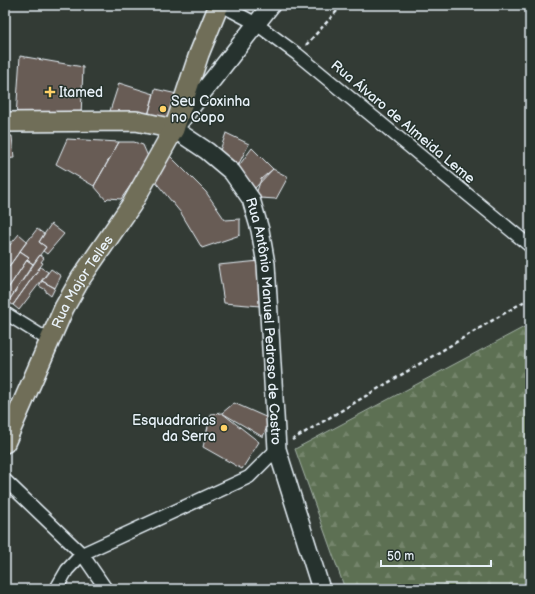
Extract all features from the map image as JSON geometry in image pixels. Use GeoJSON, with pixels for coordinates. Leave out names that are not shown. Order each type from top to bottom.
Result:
{"type":"FeatureCollection","features":[{"type":"Feature","properties":{"kind":"main road","name":"Rua Major Telles"},"geometry":{"type":"LineString","coordinates":[[5,443],[9,418],[81,278],[132,204],[174,129],[199,54],[220,5]]}},
{"type":"Feature","properties":{"kind":"main road"},"geometry":{"type":"LineString","coordinates":[[5,122],[136,121],[174,129],[256,23],[272,5]]}},
{"type":"Feature","properties":{"kind":"main road","name":"Rua Antônio Manuel Pedroso de Castro"},"geometry":{"type":"LineString","coordinates":[[174,129],[207,151],[232,172],[251,199],[260,230],[266,264],[277,449]]}},
{"type":"Feature","properties":{"kind":"main road"},"geometry":{"type":"LineString","coordinates":[[277,449],[321,589]]}},
{"type":"Feature","properties":{"kind":"street","name":"Rua Álvaro de Almeida Leme"},"geometry":{"type":"LineString","coordinates":[[220,5],[256,23],[297,54],[530,246]]}},
{"type":"Feature","properties":{"kind":"street"},"geometry":{"type":"LineString","coordinates":[[5,313],[50,340]]}},
{"type":"Feature","properties":{"kind":"street","name":"Rua Antônio Manuel Pedroso de Castro"},"geometry":{"type":"LineString","coordinates":[[56,589],[67,570],[82,554],[249,477],[277,449]]}},
{"type":"Feature","properties":{"kind":"street"},"geometry":{"type":"LineString","coordinates":[[5,480],[82,554],[106,589]]}},
{"type":"Feature","properties":{"kind":"path"},"geometry":{"type":"LineString","coordinates":[[297,54],[337,11]]}},
{"type":"Feature","properties":{"kind":"path"},"geometry":{"type":"LineString","coordinates":[[277,449],[530,298]]}},
{"type":"Feature","properties":{"kind":"green space"},"geometry":{"type":"Polygon","coordinates":[[[530,324],[530,589],[345,589],[295,449],[530,324]]]}},
{"type":"Feature","properties":{"kind":"building","name":"Itamed"},"geometry":{"type":"Polygon","coordinates":[[[20,56],[83,67],[81,117],[16,117],[20,56]]]}},
{"type":"Feature","properties":{"kind":"building"},"geometry":{"type":"Polygon","coordinates":[[[119,83],[154,94],[146,123],[108,117],[119,83]]]}},
{"type":"Feature","properties":{"kind":"building","name":"Seu Coxinha no Copo"},"geometry":{"type":"Polygon","coordinates":[[[155,89],[177,94],[174,129],[146,123],[155,89]]]}},
{"type":"Feature","properties":{"kind":"building"},"geometry":{"type":"Polygon","coordinates":[[[226,133],[249,144],[235,171],[217,159],[226,133]]]}},
{"type":"Feature","properties":{"kind":"building"},"geometry":{"type":"Polygon","coordinates":[[[5,136],[12,136],[14,158],[5,159],[5,136]]]}},
{"type":"Feature","properties":{"kind":"building"},"geometry":{"type":"Polygon","coordinates":[[[67,139],[119,142],[94,186],[56,164],[67,139]]]}},
{"type":"Feature","properties":{"kind":"building"},"geometry":{"type":"Polygon","coordinates":[[[119,142],[134,142],[143,145],[149,159],[121,199],[108,198],[106,200],[94,186],[119,142]]]}},
{"type":"Feature","properties":{"kind":"building"},"geometry":{"type":"Polygon","coordinates":[[[252,148],[273,169],[254,189],[235,171],[252,148]]]}},
{"type":"Feature","properties":{"kind":"building"},"geometry":{"type":"Polygon","coordinates":[[[169,155],[206,192],[225,220],[240,219],[240,235],[202,248],[181,213],[154,180],[169,155]]]}},
{"type":"Feature","properties":{"kind":"building"},"geometry":{"type":"Polygon","coordinates":[[[273,169],[288,177],[276,199],[260,198],[256,194],[261,179],[273,169]]]}},
{"type":"Feature","properties":{"kind":"building"},"geometry":{"type":"Polygon","coordinates":[[[51,224],[64,234],[47,254],[43,251],[46,247],[39,242],[51,224]]]}},
{"type":"Feature","properties":{"kind":"building"},"geometry":{"type":"Polygon","coordinates":[[[37,229],[44,234],[39,242],[46,247],[33,264],[27,260],[29,257],[20,251],[37,229]]]}},
{"type":"Feature","properties":{"kind":"building"},"geometry":{"type":"Polygon","coordinates":[[[19,234],[27,241],[5,272],[5,251],[19,234]]]}},
{"type":"Feature","properties":{"kind":"building"},"geometry":{"type":"Polygon","coordinates":[[[20,251],[29,257],[5,293],[5,272],[20,251]]]}},
{"type":"Feature","properties":{"kind":"building"},"geometry":{"type":"Polygon","coordinates":[[[40,255],[44,258],[41,262],[43,263],[13,305],[8,302],[40,255]]]}},
{"type":"Feature","properties":{"kind":"building"},"geometry":{"type":"Polygon","coordinates":[[[27,260],[33,264],[8,302],[5,300],[5,293],[27,260]]]}},
{"type":"Feature","properties":{"kind":"building"},"geometry":{"type":"Polygon","coordinates":[[[260,261],[260,306],[224,303],[218,265],[260,261]]]}},
{"type":"Feature","properties":{"kind":"building"},"geometry":{"type":"Polygon","coordinates":[[[40,267],[48,272],[19,310],[13,305],[40,267]]]}},
{"type":"Feature","properties":{"kind":"building"},"geometry":{"type":"Polygon","coordinates":[[[51,269],[61,276],[55,288],[42,281],[51,269]]]}},
{"type":"Feature","properties":{"kind":"building"},"geometry":{"type":"Polygon","coordinates":[[[42,281],[55,288],[51,296],[46,292],[46,290],[39,286],[42,281]]]}},
{"type":"Feature","properties":{"kind":"building"},"geometry":{"type":"Polygon","coordinates":[[[234,403],[270,419],[263,437],[222,413],[234,403]]]}},
{"type":"Feature","properties":{"kind":"building","name":"Esquadrarias da Serra"},"geometry":{"type":"Polygon","coordinates":[[[222,413],[259,442],[242,469],[203,447],[211,414],[222,413]]]}},
{"type":"Feature","properties":{"kind":"place","name":"Itamed"},"geometry":{"type":"Point","coordinates":[50,92]}},
{"type":"Feature","properties":{"kind":"place","name":"Seu Coxinha no Copo"},"geometry":{"type":"Point","coordinates":[163,109]}},
{"type":"Feature","properties":{"kind":"place","name":"Esquadrarias da Serra"},"geometry":{"type":"Point","coordinates":[224,428]}}]}
